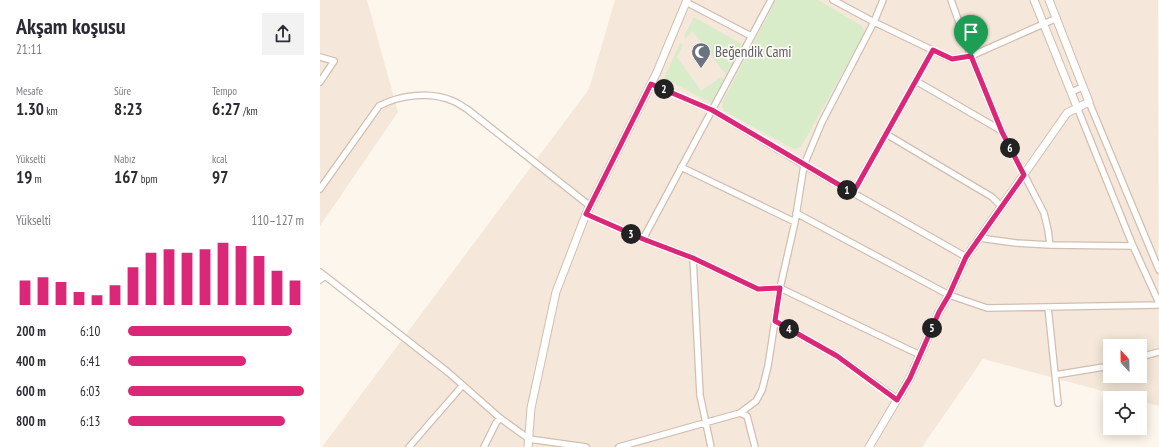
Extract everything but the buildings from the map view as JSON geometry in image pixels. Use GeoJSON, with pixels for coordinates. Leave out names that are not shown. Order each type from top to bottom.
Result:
{"type":"FeatureCollection","features":[{"type":"Feature","properties":{"kind":"street"},"geometry":{"type":"LineString","coordinates":[[643,239],[770,0]]}},
{"type":"Feature","properties":{"kind":"street"},"geometry":{"type":"LineString","coordinates":[[834,0],[874,22],[952,59],[971,56],[1057,18]]}},
{"type":"Feature","properties":{"kind":"street"},"geometry":{"type":"LineString","coordinates":[[619,447],[740,413],[756,401],[762,390],[768,366],[780,288],[795,222],[804,165],[822,122],[874,22],[883,0]]}},
{"type":"Feature","properties":{"kind":"street"},"geometry":{"type":"LineString","coordinates":[[951,0],[971,56],[1002,132],[1044,213],[1050,245]]}},
{"type":"Feature","properties":{"kind":"street"},"geometry":{"type":"LineString","coordinates":[[796,213],[949,295],[987,308],[1159,304],[1133,246],[1034,0]]}},
{"type":"Feature","properties":{"kind":"street"},"geometry":{"type":"LineString","coordinates":[[1049,0],[1089,102],[1159,270]]}},
{"type":"Feature","properties":{"kind":"street"},"geometry":{"type":"LineString","coordinates":[[528,447],[531,408],[556,292],[586,214],[651,84],[686,1],[751,36]]}},
{"type":"Feature","properties":{"kind":"street"},"geometry":{"type":"LineString","coordinates":[[853,193],[933,50]]}},
{"type":"Feature","properties":{"kind":"street"},"geometry":{"type":"LineString","coordinates":[[320,57],[334,61],[320,82]]}},
{"type":"Feature","properties":{"kind":"street"},"geometry":{"type":"LineString","coordinates":[[916,81],[1002,132]]}},
{"type":"Feature","properties":{"kind":"street"},"geometry":{"type":"LineString","coordinates":[[651,84],[712,110],[804,165],[966,257]]}},
{"type":"Feature","properties":{"kind":"street"},"geometry":{"type":"LineString","coordinates":[[1071,92],[1083,87]]}},
{"type":"Feature","properties":{"kind":"street"},"geometry":{"type":"LineString","coordinates":[[320,189],[379,106],[390,100],[411,96],[434,96],[453,100],[467,109],[590,206]]}},
{"type":"Feature","properties":{"kind":"street"},"geometry":{"type":"LineString","coordinates":[[869,447],[910,378],[939,312],[949,295],[966,257],[1067,113],[1089,102]]}},
{"type":"Feature","properties":{"kind":"street"},"geometry":{"type":"LineString","coordinates":[[886,134],[992,197],[1001,206]]}},
{"type":"Feature","properties":{"kind":"street"},"geometry":{"type":"LineString","coordinates":[[681,167],[795,222]]}},
{"type":"Feature","properties":{"kind":"street"},"geometry":{"type":"LineString","coordinates":[[586,214],[643,239],[693,258],[758,289],[780,288],[920,355]]}},
{"type":"Feature","properties":{"kind":"street"},"geometry":{"type":"LineString","coordinates":[[979,238],[1016,243],[1050,245],[1133,246]]}},
{"type":"Feature","properties":{"kind":"street"},"geometry":{"type":"LineString","coordinates":[[693,258],[700,395],[711,447]]}},
{"type":"Feature","properties":{"kind":"street"},"geometry":{"type":"LineString","coordinates":[[320,280],[322,274],[443,368],[500,418],[529,439],[586,447]]}},
{"type":"Feature","properties":{"kind":"street"},"geometry":{"type":"LineString","coordinates":[[1048,307],[1058,403]]}},
{"type":"Feature","properties":{"kind":"street"},"geometry":{"type":"LineString","coordinates":[[775,321],[837,356],[897,400]]}},
{"type":"Feature","properties":{"kind":"street"},"geometry":{"type":"LineString","coordinates":[[1147,355],[1159,352]]}},
{"type":"Feature","properties":{"kind":"street"},"geometry":{"type":"LineString","coordinates":[[1055,375],[1103,367]]}},
{"type":"Feature","properties":{"kind":"street"},"geometry":{"type":"LineString","coordinates":[[409,447],[462,386]]}},
{"type":"Feature","properties":{"kind":"street"},"geometry":{"type":"LineString","coordinates":[[740,413],[747,416],[755,447]]}},
{"type":"Feature","properties":{"kind":"street"},"geometry":{"type":"LineString","coordinates":[[484,447],[500,418]]}},
{"type":"Feature","properties":{"kind":"shaded area"},"geometry":{"type":"Polygon","coordinates":[[[320,0],[367,0],[398,112],[320,226],[320,0]]]}},
{"type":"Feature","properties":{"kind":"shaded area"},"geometry":{"type":"Polygon","coordinates":[[[615,0],[1158,0],[1159,406],[1147,403],[1147,391],[1103,391],[983,359],[922,447],[322,447],[589,89],[615,0]]]}},
{"type":"Feature","properties":{"kind":"green space"},"geometry":{"type":"Polygon","coordinates":[[[776,0],[818,0],[861,25],[864,30],[863,36],[801,147],[794,149],[724,111],[722,106],[724,99],[776,0]]]}},
{"type":"Feature","properties":{"kind":"green space"},"geometry":{"type":"Polygon","coordinates":[[[694,17],[742,44],[726,75],[692,31],[686,39],[684,36],[694,17]]]}},
{"type":"Feature","properties":{"kind":"green space"},"geometry":{"type":"Polygon","coordinates":[[[680,43],[683,45],[677,57],[701,91],[721,77],[724,79],[711,103],[664,78],[680,43]]]}},
{"type":"Feature","properties":{"kind":"place","name":"Beğendik Cami"},"geometry":{"type":"Point","coordinates":[701,69]}},
{"type":"Feature","properties":{"kind":"route"},"geometry":{"type":"LineString","coordinates":[[933,50],[952,59],[971,56],[1002,132],[1024,175],[966,257],[949,295],[939,312],[910,378],[897,400],[837,356],[775,321],[780,288],[758,289],[693,258],[643,239],[586,214],[651,84],[712,110],[853,193],[933,50]]}}]}
